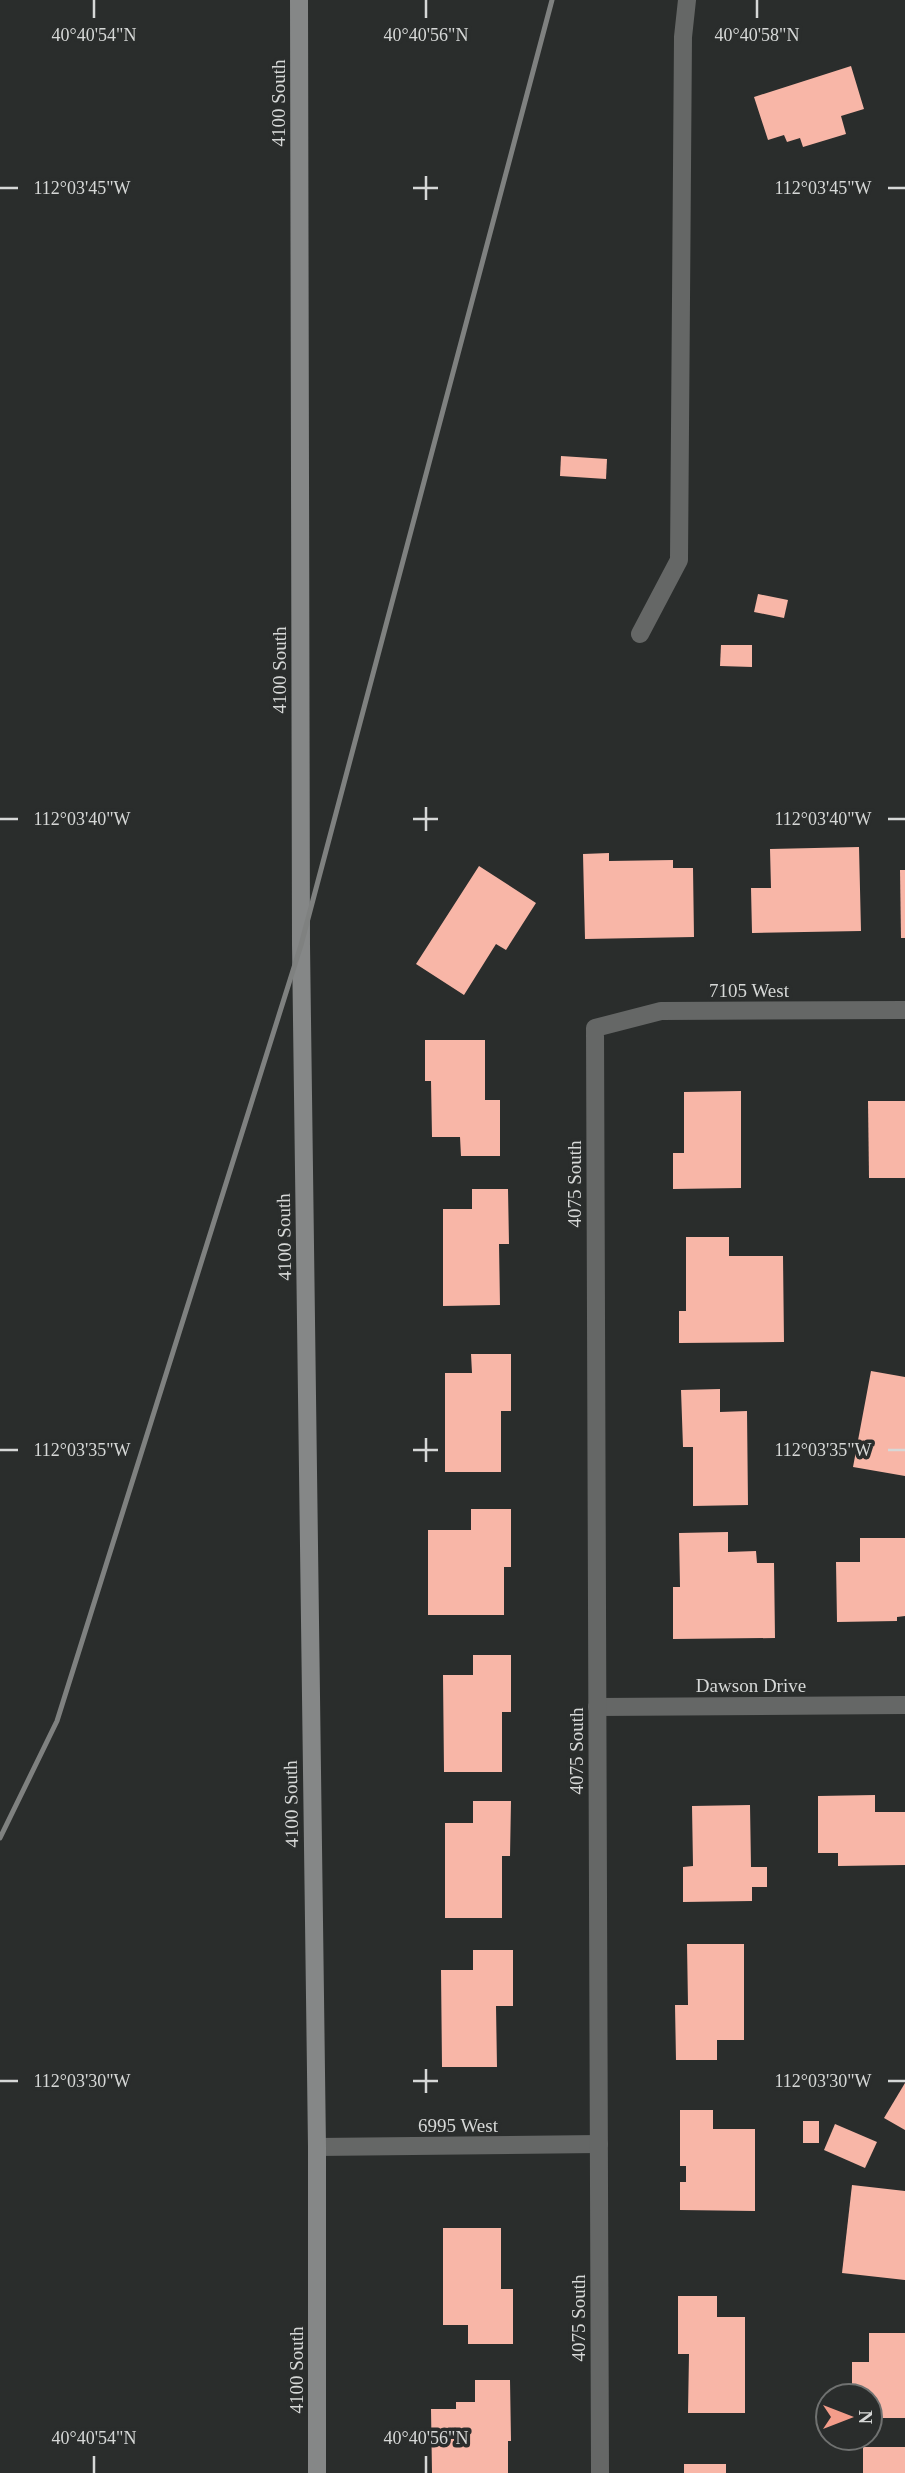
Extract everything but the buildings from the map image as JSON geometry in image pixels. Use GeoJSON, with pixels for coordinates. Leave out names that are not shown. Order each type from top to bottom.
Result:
{"type":"FeatureCollection","features":[{"type":"Feature","properties":{"kind":"main road","name":"4100 South"},"geometry":{"type":"LineString","coordinates":[[299,0],[301,945],[317,2147],[317,2473]]}},
{"type":"Feature","properties":{"kind":"street"},"geometry":{"type":"LineString","coordinates":[[640,634],[679,560],[683,37],[688,0]]}},
{"type":"Feature","properties":{"kind":"street","name":"7105 West"},"geometry":{"type":"LineString","coordinates":[[595,1028],[661,1011],[905,1010]]}},
{"type":"Feature","properties":{"kind":"street","name":"4075 South"},"geometry":{"type":"LineString","coordinates":[[595,1028],[600,2473]]}},
{"type":"Feature","properties":{"kind":"street","name":"Dawson Drive"},"geometry":{"type":"LineString","coordinates":[[597,1707],[905,1705]]}},
{"type":"Feature","properties":{"kind":"street","name":"6995 West"},"geometry":{"type":"LineString","coordinates":[[317,2147],[598,2144]]}},
{"type":"Feature","properties":{"kind":"railway"},"geometry":{"type":"LineString","coordinates":[[0,1838],[57,1721],[301,945],[552,0]]}}]}
